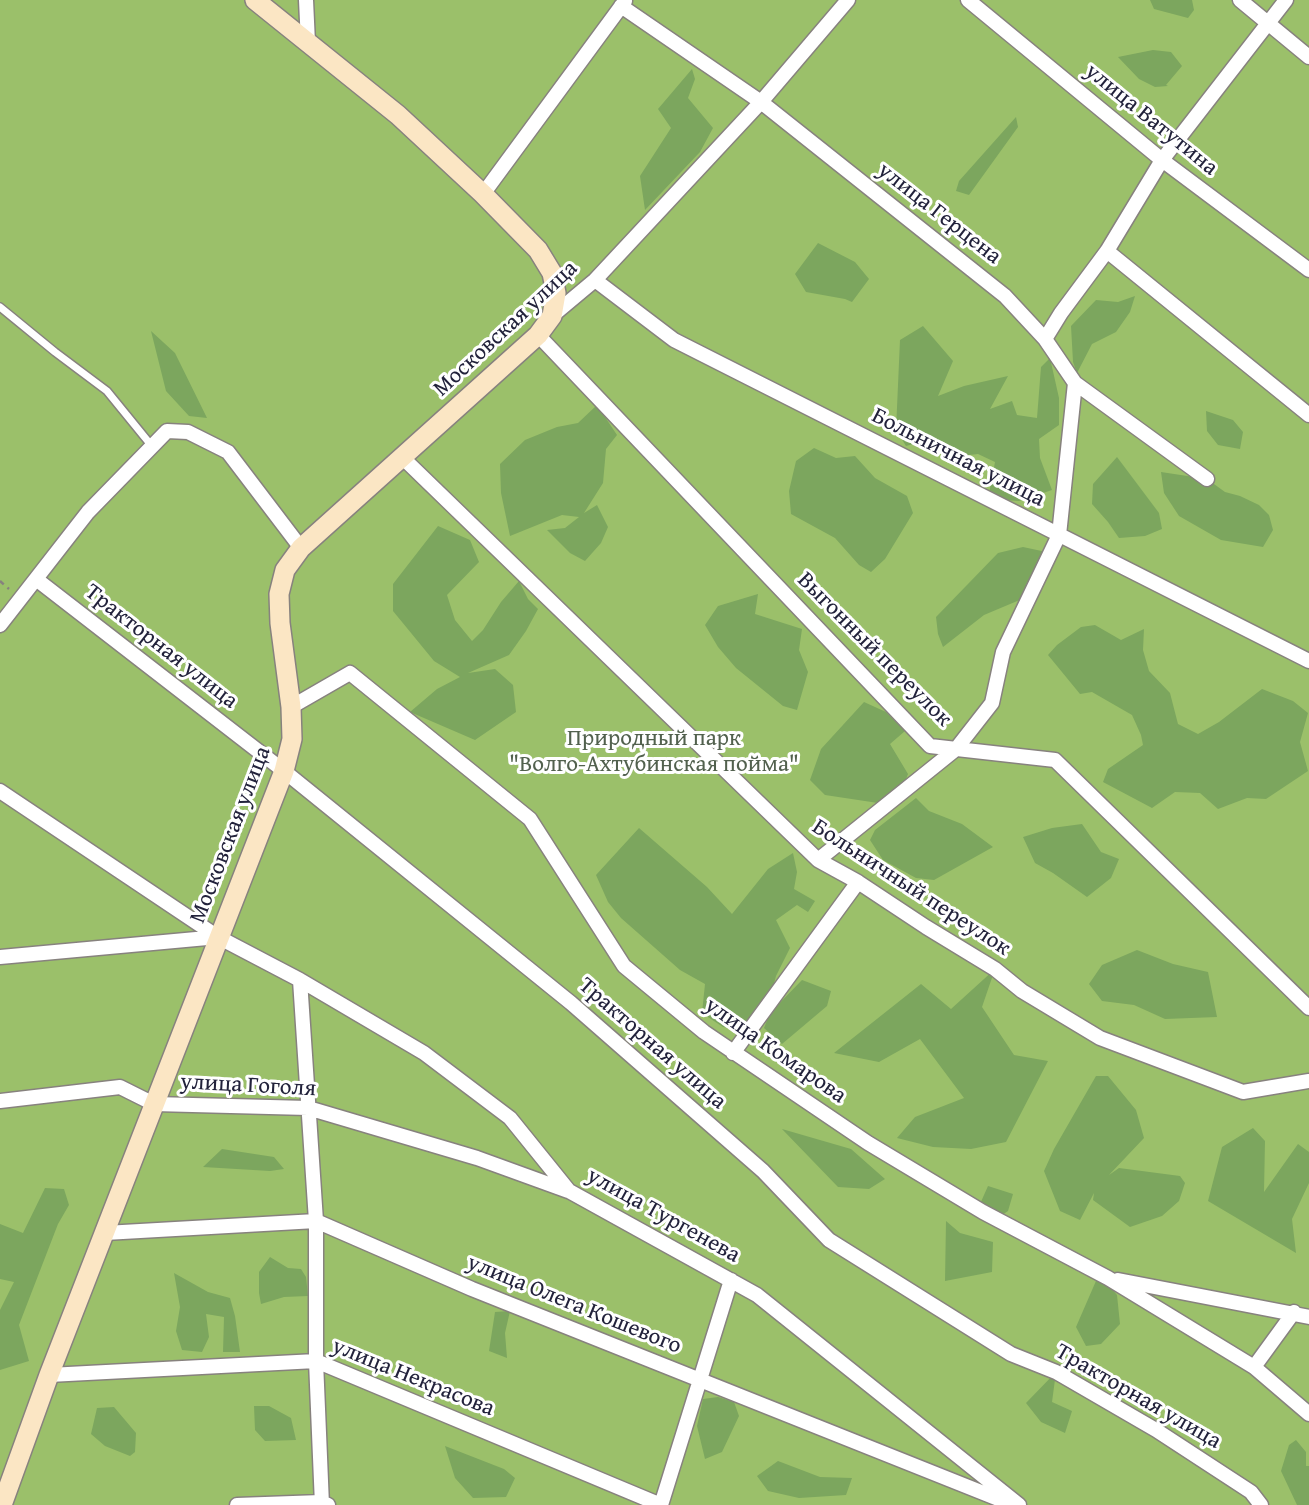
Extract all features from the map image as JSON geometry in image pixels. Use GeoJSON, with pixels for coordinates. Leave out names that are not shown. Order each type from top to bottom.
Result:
{"type":"FeatureCollection","features":[{"type":"Feature","properties":{"kind":"street"},"geometry":{"type":"LineString","coordinates":[[255,0],[398,115],[483,194],[538,250],[552,273],[556,293],[552,316]]}},
{"type":"Feature","properties":{"kind":"street"},"geometry":{"type":"LineString","coordinates":[[306,0],[308,43]]}},
{"type":"Feature","properties":{"kind":"street","name":"Московская улица"},"geometry":{"type":"LineString","coordinates":[[2,1505],[49,1375],[285,771],[292,739],[291,707],[280,623],[279,594],[285,570],[301,548],[538,335],[552,316],[595,280],[761,102],[848,0]]}},
{"type":"Feature","properties":{"kind":"street","name":"улица Ватутина"},"geometry":{"type":"LineString","coordinates":[[968,0],[1162,160],[1309,270]]}},
{"type":"Feature","properties":{"kind":"street"},"geometry":{"type":"LineString","coordinates":[[1240,0],[1309,57]]}},
{"type":"Feature","properties":{"kind":"street"},"geometry":{"type":"LineString","coordinates":[[1045,339],[1060,313],[1107,251],[1162,160],[1286,0]]}},
{"type":"Feature","properties":{"kind":"street"},"geometry":{"type":"LineString","coordinates":[[483,194],[624,3]]}},
{"type":"Feature","properties":{"kind":"street","name":"улица Герцена"},"geometry":{"type":"LineString","coordinates":[[624,3],[761,102],[1005,296],[1045,339],[1075,383],[1207,479]]}},
{"type":"Feature","properties":{"kind":"street"},"geometry":{"type":"LineString","coordinates":[[1107,251],[1309,415]]}},
{"type":"Feature","properties":{"kind":"street","name":"Больничная улица"},"geometry":{"type":"LineString","coordinates":[[595,280],[674,340],[1309,661]]}},
{"type":"Feature","properties":{"kind":"street","name":"Выгонный переулок"},"geometry":{"type":"LineString","coordinates":[[538,335],[930,746],[1055,761],[1309,1008]]}},
{"type":"Feature","properties":{"kind":"street"},"geometry":{"type":"LineString","coordinates":[[818,860],[956,749],[992,704],[1003,652],[1059,535],[1075,383]]}},
{"type":"Feature","properties":{"kind":"street"},"geometry":{"type":"LineString","coordinates":[[0,625],[88,512],[167,430],[188,432],[228,452],[301,548]]}},
{"type":"Feature","properties":{"kind":"street","name":"Больничный переулок"},"geometry":{"type":"LineString","coordinates":[[403,458],[818,860],[859,882],[995,969],[1022,991],[1100,1038],[1243,1092],[1309,1081]]}},
{"type":"Feature","properties":{"kind":"street","name":"Тракторная улица"},"geometry":{"type":"LineString","coordinates":[[36,579],[285,771],[570,1003],[763,1171],[829,1240],[1011,1354],[1056,1372],[1156,1430],[1251,1492],[1261,1505]]}},
{"type":"Feature","properties":{"kind":"street","name":"улица Комарова"},"geometry":{"type":"LineString","coordinates":[[291,707],[350,673],[530,819],[624,966],[733,1053],[868,1143],[983,1212],[1108,1278],[1254,1367],[1309,1414]]}},
{"type":"Feature","properties":{"kind":"street","name":"улица Тургенева"},"geometry":{"type":"LineString","coordinates":[[0,791],[218,937],[300,980],[424,1053],[510,1118],[569,1191],[757,1295],[1020,1505]]}},
{"type":"Feature","properties":{"kind":"street"},"geometry":{"type":"LineString","coordinates":[[733,1053],[859,882]]}},
{"type":"Feature","properties":{"kind":"street"},"geometry":{"type":"LineString","coordinates":[[0,957],[218,937]]}},
{"type":"Feature","properties":{"kind":"street"},"geometry":{"type":"LineString","coordinates":[[237,1505],[324,1504],[316,1362],[316,1221],[300,980]]}},
{"type":"Feature","properties":{"kind":"street","name":"улица Гоголя"},"geometry":{"type":"LineString","coordinates":[[0,1101],[120,1087],[154,1104],[307,1108],[477,1158],[569,1191]]}},
{"type":"Feature","properties":{"kind":"street","name":"улица Олега Кошевого"},"geometry":{"type":"LineString","coordinates":[[105,1233],[316,1221],[472,1289],[1013,1505]]}},
{"type":"Feature","properties":{"kind":"street"},"geometry":{"type":"LineString","coordinates":[[1108,1278],[1309,1317]]}},
{"type":"Feature","properties":{"kind":"street"},"geometry":{"type":"LineString","coordinates":[[661,1505],[731,1280]]}},
{"type":"Feature","properties":{"kind":"street"},"geometry":{"type":"LineString","coordinates":[[1254,1367],[1294,1312]]}},
{"type":"Feature","properties":{"kind":"street","name":"улица Некрасова"},"geometry":{"type":"LineString","coordinates":[[49,1375],[316,1362],[661,1505]]}},
{"type":"Feature","properties":{"kind":"lane"},"geometry":{"type":"LineString","coordinates":[[0,307],[107,390],[151,445]]}},
{"type":"Feature","properties":{"kind":"green space","name":"Природный парк \"Волго-Ахтубинская пойма\""},"geometry":{"type":"Polygon","coordinates":[[[0,0],[1309,0],[1309,1505],[0,1505],[0,0]]]}},
{"type":"Feature","properties":{"kind":"green space"},"geometry":{"type":"Polygon","coordinates":[[[1150,0],[1192,0],[1194,10],[1188,18],[1154,9],[1150,0]]]}},
{"type":"Feature","properties":{"kind":"green space"},"geometry":{"type":"Polygon","coordinates":[[[1153,50],[1171,52],[1182,66],[1166,85],[1168,86],[1155,87],[1139,79],[1118,57],[1153,50]]]}},
{"type":"Feature","properties":{"kind":"green space"},"geometry":{"type":"Polygon","coordinates":[[[692,69],[695,79],[688,98],[713,128],[700,152],[645,210],[640,176],[671,128],[658,109],[692,69]]]}},
{"type":"Feature","properties":{"kind":"green space"},"geometry":{"type":"Polygon","coordinates":[[[1016,117],[1018,127],[969,195],[956,191],[959,181],[1016,117]]]}},
{"type":"Feature","properties":{"kind":"green space"},"geometry":{"type":"Polygon","coordinates":[[[818,243],[855,262],[869,279],[852,302],[806,292],[795,274],[818,243]]]}},
{"type":"Feature","properties":{"kind":"green space"},"geometry":{"type":"Polygon","coordinates":[[[1135,296],[1130,312],[1116,332],[1092,344],[1077,373],[1073,362],[1071,326],[1096,300],[1118,302],[1135,296]]]}},
{"type":"Feature","properties":{"kind":"green space"},"geometry":{"type":"Polygon","coordinates":[[[923,326],[953,361],[938,396],[964,386],[1008,376],[990,409],[1012,401],[1017,415],[1037,418],[1041,367],[1050,358],[1059,398],[1059,425],[1039,439],[1040,458],[1052,490],[1019,501],[988,499],[995,462],[978,454],[952,457],[936,438],[906,446],[896,430],[900,340],[923,326]]]}},
{"type":"Feature","properties":{"kind":"green space"},"geometry":{"type":"Polygon","coordinates":[[[151,331],[175,353],[207,418],[189,416],[166,391],[151,331]]]}},
{"type":"Feature","properties":{"kind":"green space"},"geometry":{"type":"Polygon","coordinates":[[[597,405],[617,435],[606,449],[603,483],[584,513],[597,505],[608,527],[601,543],[585,561],[570,553],[547,530],[565,528],[579,517],[562,515],[510,536],[501,493],[500,464],[525,440],[557,427],[578,423],[597,405]]]}},
{"type":"Feature","properties":{"kind":"green space"},"geometry":{"type":"Polygon","coordinates":[[[1206,411],[1233,420],[1243,432],[1240,449],[1218,445],[1207,431],[1206,411]]]}},
{"type":"Feature","properties":{"kind":"green space"},"geometry":{"type":"Polygon","coordinates":[[[814,448],[836,458],[855,456],[875,478],[907,496],[913,513],[885,559],[871,572],[859,565],[835,538],[791,514],[789,491],[796,461],[814,448]]]}},
{"type":"Feature","properties":{"kind":"green space"},"geometry":{"type":"Polygon","coordinates":[[[1117,457],[1159,513],[1162,529],[1145,536],[1119,538],[1092,504],[1093,484],[1117,457]]]}},
{"type":"Feature","properties":{"kind":"green space"},"geometry":{"type":"Polygon","coordinates":[[[1161,472],[1207,479],[1225,492],[1259,505],[1269,515],[1273,530],[1263,547],[1221,540],[1179,516],[1164,493],[1161,472]]]}},
{"type":"Feature","properties":{"kind":"green space"},"geometry":{"type":"Polygon","coordinates":[[[438,526],[470,540],[479,562],[447,595],[455,620],[472,641],[519,581],[528,599],[538,609],[509,655],[468,673],[495,669],[513,685],[516,712],[475,740],[410,712],[437,689],[460,677],[434,661],[393,611],[393,584],[438,526]]]}},
{"type":"Feature","properties":{"kind":"green space"},"geometry":{"type":"Polygon","coordinates":[[[1023,547],[1051,553],[1022,599],[984,615],[943,647],[936,617],[998,553],[1023,547]]]}},
{"type":"Feature","properties":{"kind":"green space"},"geometry":{"type":"Polygon","coordinates":[[[758,594],[755,614],[802,629],[799,650],[808,672],[797,710],[783,706],[736,668],[718,647],[705,625],[718,606],[758,594]]]}},
{"type":"Feature","properties":{"kind":"green space"},"geometry":{"type":"Polygon","coordinates":[[[1095,625],[1121,640],[1144,629],[1143,650],[1149,671],[1170,693],[1178,724],[1198,734],[1219,722],[1262,689],[1293,701],[1308,713],[1300,742],[1308,771],[1266,799],[1247,798],[1218,809],[1200,793],[1175,792],[1152,808],[1103,782],[1108,769],[1143,745],[1141,735],[1132,715],[1092,692],[1080,694],[1048,655],[1081,627],[1095,625]]]}},
{"type":"Feature","properties":{"kind":"green space"},"geometry":{"type":"Polygon","coordinates":[[[864,702],[886,712],[905,731],[890,744],[908,774],[900,795],[878,803],[825,795],[810,780],[821,749],[864,702]]]}},
{"type":"Feature","properties":{"kind":"green space"},"geometry":{"type":"Polygon","coordinates":[[[916,798],[929,811],[962,824],[993,847],[934,880],[916,878],[883,860],[870,840],[875,830],[916,798]]]}},
{"type":"Feature","properties":{"kind":"green space"},"geometry":{"type":"Polygon","coordinates":[[[1082,824],[1101,852],[1119,859],[1111,878],[1087,897],[1035,863],[1023,837],[1052,828],[1082,824]]]}},
{"type":"Feature","properties":{"kind":"green space"},"geometry":{"type":"Polygon","coordinates":[[[639,828],[707,887],[732,914],[768,869],[793,853],[797,872],[794,889],[815,901],[808,912],[797,905],[776,920],[790,948],[776,976],[769,1003],[736,1029],[723,1027],[702,1013],[705,984],[680,970],[621,918],[608,902],[596,875],[639,828]]]}},
{"type":"Feature","properties":{"kind":"green space"},"geometry":{"type":"Polygon","coordinates":[[[1137,950],[1173,964],[1208,972],[1217,1017],[1165,1019],[1134,1005],[1102,1001],[1089,984],[1102,965],[1137,950]]]}},
{"type":"Feature","properties":{"kind":"green space"},"geometry":{"type":"Polygon","coordinates":[[[995,969],[982,1007],[1014,1055],[1048,1061],[1006,1142],[971,1149],[933,1147],[897,1138],[915,1117],[964,1098],[920,1039],[879,1062],[834,1053],[921,984],[951,1009],[995,969]]]}},
{"type":"Feature","properties":{"kind":"green space"},"geometry":{"type":"Polygon","coordinates":[[[802,980],[831,991],[827,1006],[782,1044],[764,1028],[770,1013],[802,980]]]}},
{"type":"Feature","properties":{"kind":"green space"},"geometry":{"type":"Polygon","coordinates":[[[1096,1076],[1108,1076],[1136,1110],[1144,1138],[1109,1175],[1119,1168],[1180,1176],[1185,1183],[1179,1201],[1162,1216],[1130,1227],[1093,1200],[1094,1193],[1080,1220],[1060,1211],[1044,1171],[1096,1076]]]}},
{"type":"Feature","properties":{"kind":"green space"},"geometry":{"type":"Polygon","coordinates":[[[1253,1128],[1265,1141],[1264,1192],[1298,1144],[1309,1152],[1309,1183],[1292,1219],[1296,1253],[1208,1201],[1222,1147],[1253,1128]]]}},
{"type":"Feature","properties":{"kind":"green space"},"geometry":{"type":"Polygon","coordinates":[[[782,1129],[851,1149],[885,1179],[869,1189],[838,1187],[782,1129]]]}},
{"type":"Feature","properties":{"kind":"green space"},"geometry":{"type":"Polygon","coordinates":[[[222,1149],[274,1157],[284,1169],[270,1171],[203,1167],[222,1149]]]}},
{"type":"Feature","properties":{"kind":"green space"},"geometry":{"type":"Polygon","coordinates":[[[988,1186],[1013,1194],[1008,1211],[1002,1215],[980,1204],[988,1186]]]}},
{"type":"Feature","properties":{"kind":"green space"},"geometry":{"type":"Polygon","coordinates":[[[45,1188],[64,1189],[69,1205],[58,1224],[19,1325],[29,1361],[0,1370],[0,1310],[14,1282],[0,1279],[0,1224],[23,1233],[45,1188]]]}},
{"type":"Feature","properties":{"kind":"green space"},"geometry":{"type":"Polygon","coordinates":[[[946,1221],[960,1233],[993,1242],[992,1272],[945,1281],[946,1221]]]}},
{"type":"Feature","properties":{"kind":"green space"},"geometry":{"type":"Polygon","coordinates":[[[270,1257],[288,1268],[301,1269],[306,1277],[308,1296],[284,1297],[261,1304],[259,1272],[270,1257]]]}},
{"type":"Feature","properties":{"kind":"green space"},"geometry":{"type":"Polygon","coordinates":[[[174,1273],[208,1292],[230,1298],[240,1352],[223,1352],[224,1317],[206,1314],[209,1337],[202,1352],[182,1350],[176,1331],[180,1307],[174,1273]]]}},
{"type":"Feature","properties":{"kind":"green space"},"geometry":{"type":"Polygon","coordinates":[[[1099,1274],[1117,1295],[1120,1324],[1101,1344],[1086,1346],[1076,1327],[1099,1274]]]}},
{"type":"Feature","properties":{"kind":"green space"},"geometry":{"type":"Polygon","coordinates":[[[510,1311],[505,1333],[507,1358],[489,1351],[495,1312],[510,1311]]]}},
{"type":"Feature","properties":{"kind":"green space"},"geometry":{"type":"Polygon","coordinates":[[[1056,1372],[1052,1402],[1072,1411],[1065,1433],[1041,1422],[1026,1403],[1056,1372]]]}},
{"type":"Feature","properties":{"kind":"green space"},"geometry":{"type":"Polygon","coordinates":[[[718,1397],[734,1402],[739,1416],[722,1452],[705,1459],[697,1426],[703,1399],[718,1397]]]}},
{"type":"Feature","properties":{"kind":"green space"},"geometry":{"type":"Polygon","coordinates":[[[254,1406],[269,1406],[291,1418],[296,1440],[265,1441],[255,1430],[254,1406]]]}},
{"type":"Feature","properties":{"kind":"green space"},"geometry":{"type":"Polygon","coordinates":[[[114,1407],[136,1433],[135,1452],[130,1456],[105,1446],[91,1434],[97,1408],[114,1407]]]}},
{"type":"Feature","properties":{"kind":"green space"},"geometry":{"type":"Polygon","coordinates":[[[1296,1440],[1306,1452],[1306,1466],[1309,1466],[1309,1505],[1297,1505],[1281,1471],[1289,1445],[1296,1440]]]}},
{"type":"Feature","properties":{"kind":"green space"},"geometry":{"type":"Polygon","coordinates":[[[445,1446],[504,1469],[515,1478],[506,1497],[473,1498],[455,1478],[445,1446]]]}},
{"type":"Feature","properties":{"kind":"green space"},"geometry":{"type":"Polygon","coordinates":[[[778,1461],[820,1477],[852,1478],[846,1495],[799,1498],[768,1491],[757,1476],[778,1461]]]}}]}
